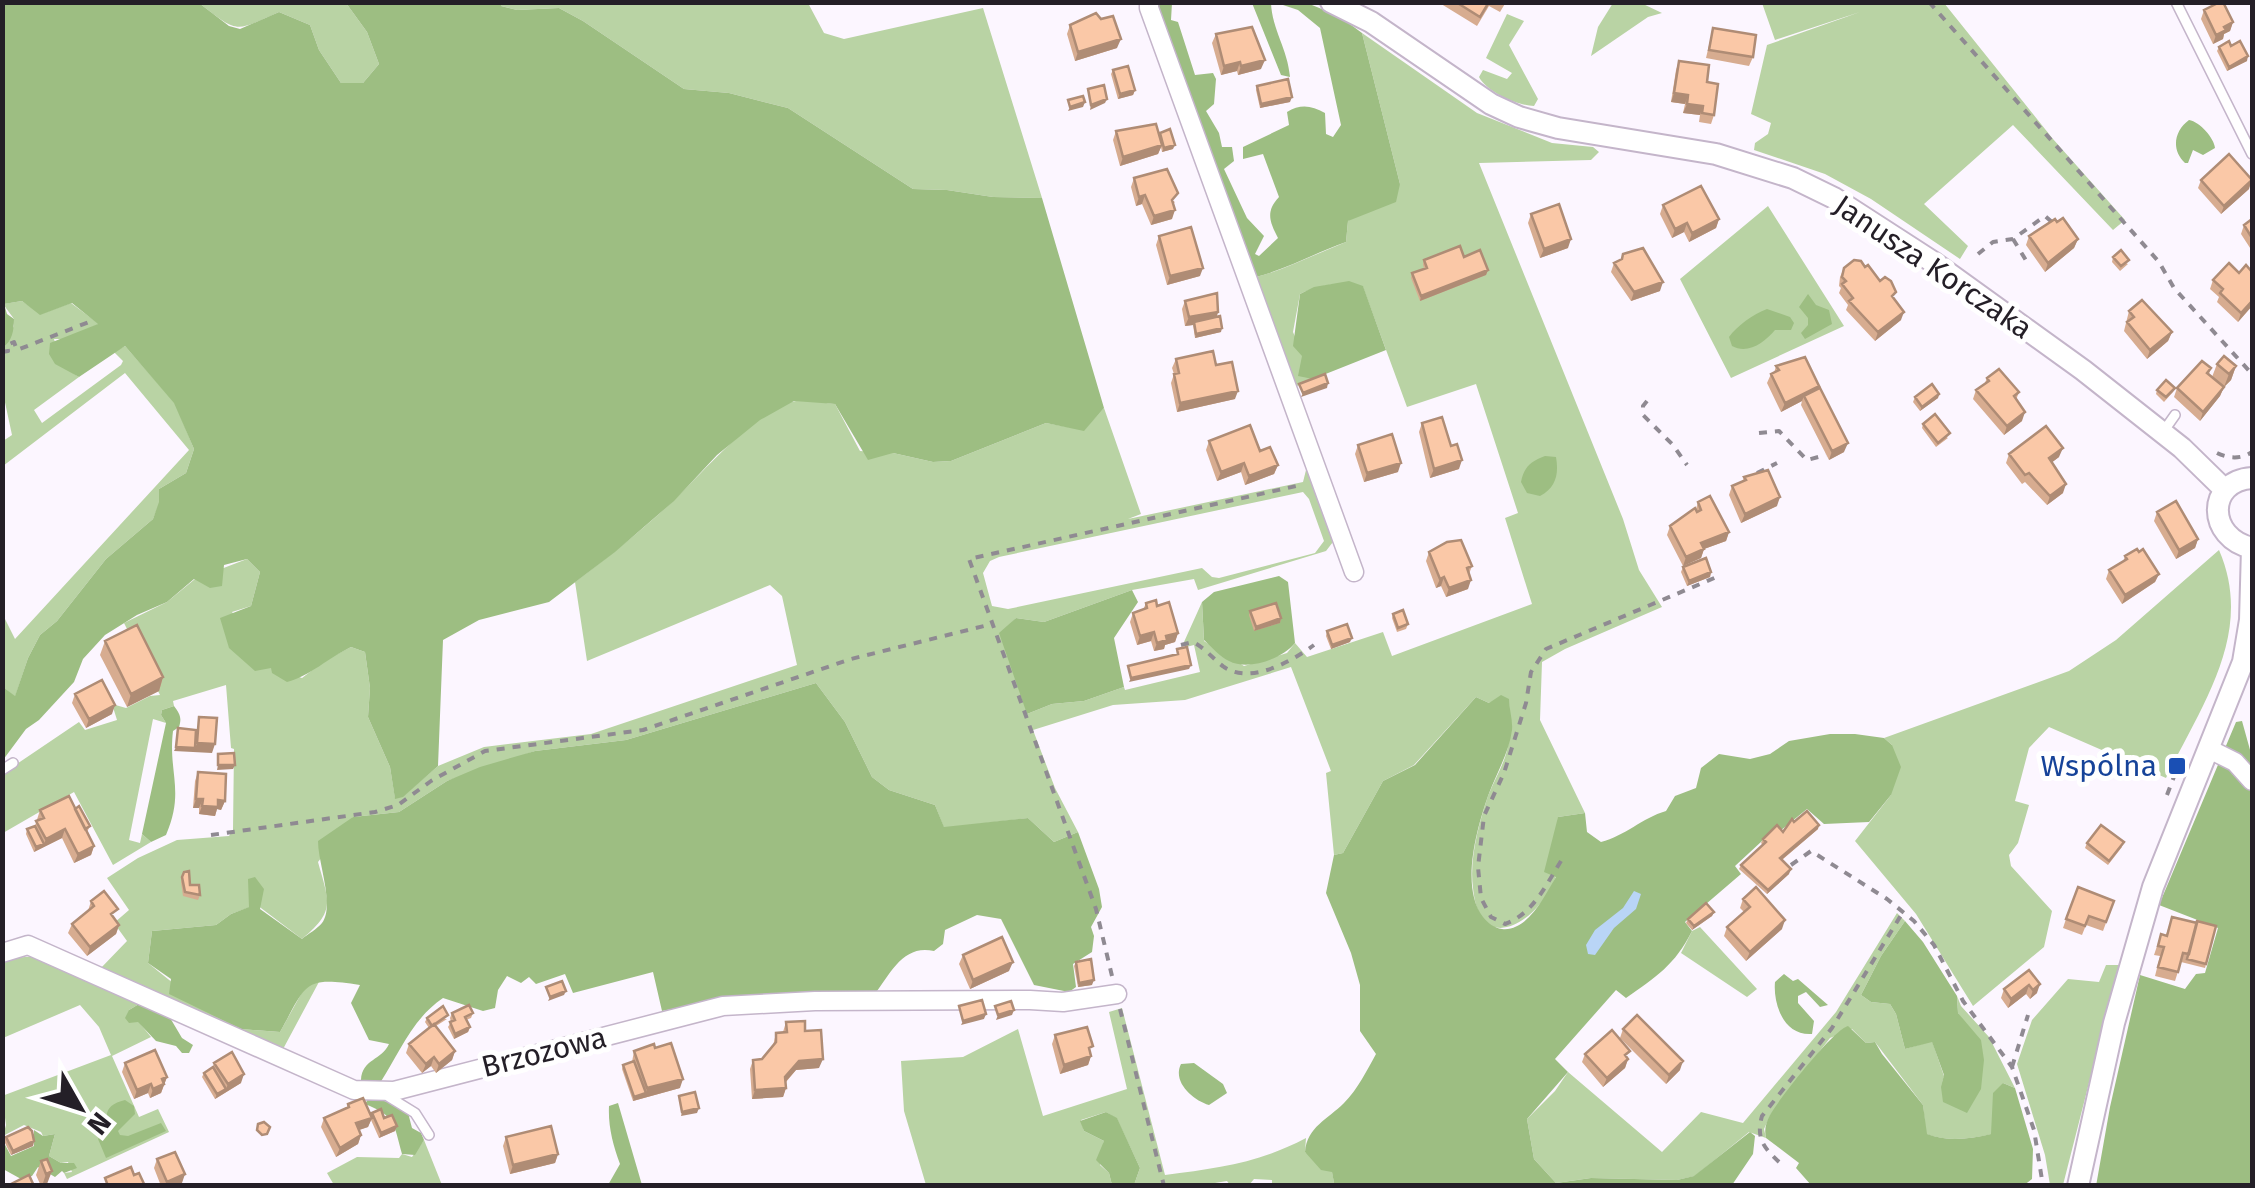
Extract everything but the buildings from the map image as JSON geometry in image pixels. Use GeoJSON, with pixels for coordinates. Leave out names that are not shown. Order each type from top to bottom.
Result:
{"type":"FeatureCollection","features":[{"type":"Feature","properties":{"kind":"street"},"geometry":{"type":"LineString","coordinates":[[1150,2],[1148,8],[1354,572]]}},
{"type":"Feature","properties":{"kind":"street","name":"Janusza Korczaka"},"geometry":{"type":"LineString","coordinates":[[1331,2],[1371,22],[1491,104],[1519,118],[1716,154],[1793,178],[1834,198],[2169,424],[2225,490]]}},
{"type":"Feature","properties":{"kind":"street"},"geometry":{"type":"LineString","coordinates":[[2078,1186],[2114,1023],[2153,887],[2243,662],[2250,620],[2252,548],[2237,544],[2224,534],[2218,520],[2218,504],[2233,482],[2252,478]]}},
{"type":"Feature","properties":{"kind":"street"},"geometry":{"type":"LineString","coordinates":[[2209,749],[2236,762],[2252,781]]}},
{"type":"Feature","properties":{"kind":"street","name":"Brzozowa"},"geometry":{"type":"LineString","coordinates":[[2,954],[28,945],[354,1090],[394,1091],[723,1006],[815,1001],[1063,1002],[1117,994]]}},
{"type":"Feature","properties":{"kind":"lane"},"geometry":{"type":"LineString","coordinates":[[2176,2],[2252,154]]}},
{"type":"Feature","properties":{"kind":"lane"},"geometry":{"type":"LineString","coordinates":[[2,770],[12,763]]}},
{"type":"Feature","properties":{"kind":"lane"},"geometry":{"type":"LineString","coordinates":[[381,1089],[415,1113],[429,1135]]}},
{"type":"Feature","properties":{"kind":"path"},"geometry":{"type":"LineString","coordinates":[[1928,2],[2160,262],[2174,288],[2252,374]]}},
{"type":"Feature","properties":{"kind":"path"},"geometry":{"type":"LineString","coordinates":[[1978,254],[1994,242],[2013,239],[2044,216],[2056,226]]}},
{"type":"Feature","properties":{"kind":"path"},"geometry":{"type":"LineString","coordinates":[[2013,239],[2027,262]]}},
{"type":"Feature","properties":{"kind":"path"},"geometry":{"type":"LineString","coordinates":[[2,352],[8,351],[7,345],[14,342],[17,350],[89,322]]}},
{"type":"Feature","properties":{"kind":"path"},"geometry":{"type":"LineString","coordinates":[[1647,401],[1643,416],[1673,444],[1687,465]]}},
{"type":"Feature","properties":{"kind":"path"},"geometry":{"type":"LineString","coordinates":[[1759,433],[1780,430],[1807,460],[1826,455]]}},
{"type":"Feature","properties":{"kind":"path"},"geometry":{"type":"LineString","coordinates":[[1757,473],[1776,462]]}},
{"type":"Feature","properties":{"kind":"path"},"geometry":{"type":"LineString","coordinates":[[1164,1186],[1096,909],[969,560],[1320,480]]}},
{"type":"Feature","properties":{"kind":"path"},"geometry":{"type":"LineString","coordinates":[[1561,861],[1535,903],[1518,920],[1505,924],[1491,917],[1481,898],[1478,867],[1484,816],[1510,756],[1532,672],[1546,649],[1719,576]]}},
{"type":"Feature","properties":{"kind":"path"},"geometry":{"type":"LineString","coordinates":[[211,835],[376,812],[398,805],[485,751],[642,730],[851,658],[992,624]]}},
{"type":"Feature","properties":{"kind":"path"},"geometry":{"type":"LineString","coordinates":[[1181,644],[1192,642],[1227,668],[1244,673],[1282,666],[1314,645]]}},
{"type":"Feature","properties":{"kind":"path"},"geometry":{"type":"LineString","coordinates":[[1791,866],[1811,851],[1874,890],[1934,944],[1963,1001],[2012,1067],[2034,1130],[2044,1186]]}},
{"type":"Feature","properties":{"kind":"path"},"geometry":{"type":"LineString","coordinates":[[1779,1162],[1763,1146],[1758,1130],[1762,1116],[1832,1028],[1902,912]]}},
{"type":"Feature","properties":{"kind":"path"},"geometry":{"type":"LineString","coordinates":[[2012,1067],[2028,1015]]}},
{"type":"Feature","properties":{"kind":"green space"},"geometry":{"type":"Polygon","coordinates":[[[501,2],[808,3],[824,33],[844,39],[983,8],[1042,198],[913,189],[788,108],[729,93],[684,89],[559,8],[517,10],[501,6],[501,2]]]}},
{"type":"Feature","properties":{"kind":"green space"},"geometry":{"type":"Polygon","coordinates":[[[3,3],[199,3],[229,26],[240,29],[279,12],[310,25],[319,50],[341,83],[363,83],[379,64],[367,32],[346,3],[501,3],[517,10],[559,8],[684,89],[729,93],[788,108],[913,189],[1042,198],[1104,408],[1084,431],[1046,423],[951,461],[933,462],[893,453],[868,460],[835,404],[794,401],[760,420],[717,455],[674,501],[549,602],[479,620],[443,640],[438,766],[403,797],[395,799],[390,767],[368,717],[370,688],[365,652],[351,647],[287,682],[272,673],[271,668],[255,671],[229,648],[220,618],[251,606],[260,572],[247,559],[224,565],[222,586],[210,588],[194,579],[167,602],[105,635],[83,659],[74,682],[26,729],[3,760],[3,687],[15,696],[40,635],[57,621],[106,559],[153,519],[159,489],[186,473],[194,449],[174,403],[125,346],[79,377],[55,364],[49,354],[50,343],[98,324],[72,303],[40,315],[22,301],[4,304],[7,314],[14,319],[12,335],[3,347],[3,3]]]}},
{"type":"Feature","properties":{"kind":"green space"},"geometry":{"type":"Polygon","coordinates":[[[199,3],[346,3],[367,32],[379,64],[363,83],[341,83],[319,50],[310,25],[279,12],[237,27],[199,3]]]}},
{"type":"Feature","properties":{"kind":"green space"},"geometry":{"type":"Polygon","coordinates":[[[1153,3],[1172,3],[1171,20],[1178,22],[1195,75],[1213,73],[1216,79],[1214,104],[1206,111],[1222,147],[1232,147],[1234,161],[1224,169],[1247,218],[1264,236],[1255,254],[1259,256],[1278,238],[1270,217],[1279,197],[1263,154],[1243,159],[1243,147],[1289,125],[1287,112],[1296,108],[1310,107],[1325,113],[1326,134],[1333,137],[1341,125],[1320,28],[1298,10],[1277,3],[1307,3],[1339,16],[1362,33],[1400,184],[1396,202],[1348,221],[1346,242],[1256,277],[1153,3]]]}},
{"type":"Feature","properties":{"kind":"green space"},"geometry":{"type":"Polygon","coordinates":[[[1252,3],[1271,3],[1290,77],[1281,75],[1252,3]]]}},
{"type":"Feature","properties":{"kind":"green space"},"geometry":{"type":"Polygon","coordinates":[[[1613,3],[1641,3],[1662,13],[1648,17],[1591,56],[1598,27],[1613,3]]]}},
{"type":"Feature","properties":{"kind":"green space"},"geometry":{"type":"Polygon","coordinates":[[[1762,3],[1944,3],[2053,139],[2125,220],[2113,230],[2013,125],[1924,204],[1968,246],[1960,259],[1871,199],[1825,174],[1754,150],[1755,143],[1768,134],[1771,123],[1751,114],[1767,45],[1860,12],[1775,40],[1762,3]]]}},
{"type":"Feature","properties":{"kind":"green space"},"geometry":{"type":"Polygon","coordinates":[[[1507,14],[1524,21],[1509,45],[1538,99],[1534,106],[1503,97],[1479,77],[1483,70],[1507,79],[1512,73],[1486,58],[1507,14]]]}},
{"type":"Feature","properties":{"kind":"green space"},"geometry":{"type":"Polygon","coordinates":[[[1362,33],[1477,113],[1552,143],[1593,147],[1599,152],[1591,160],[1479,163],[1623,519],[1639,570],[1662,607],[1542,662],[1540,720],[1585,813],[1558,817],[1555,879],[1536,909],[1510,926],[1498,928],[1486,923],[1478,910],[1472,877],[1481,818],[1508,746],[1509,699],[1489,703],[1476,697],[1414,765],[1383,781],[1343,853],[1334,855],[1326,773],[1331,771],[1291,667],[1185,700],[1113,705],[1033,730],[1055,788],[1078,832],[1054,842],[1028,818],[944,828],[935,805],[889,790],[872,777],[845,722],[816,683],[626,740],[535,751],[447,781],[399,812],[353,817],[318,862],[327,905],[320,921],[302,939],[249,899],[250,907],[216,925],[152,931],[148,963],[209,1012],[241,1029],[280,1032],[305,987],[320,980],[282,1051],[99,970],[127,941],[114,923],[129,910],[107,878],[177,840],[229,836],[233,830],[234,749],[226,685],[173,701],[174,706],[162,710],[166,723],[153,719],[129,840],[140,843],[142,834],[151,842],[113,865],[74,792],[3,833],[2,774],[79,722],[85,730],[117,720],[112,704],[126,708],[160,695],[124,623],[167,602],[195,579],[247,559],[260,572],[251,606],[232,612],[272,668],[302,678],[351,647],[365,652],[370,688],[368,717],[390,767],[395,798],[403,796],[438,766],[484,747],[591,734],[797,665],[782,596],[770,585],[587,661],[575,582],[660,513],[748,428],[796,401],[835,404],[860,451],[933,462],[951,461],[1046,423],[1084,430],[1104,408],[1141,514],[1128,519],[1303,482],[1306,470],[1310,469],[1336,538],[1326,551],[1198,590],[1194,579],[1132,590],[1044,622],[1016,618],[1007,628],[1027,714],[1052,704],[1084,701],[1124,687],[1125,690],[1200,672],[1194,645],[1186,647],[1184,642],[1202,602],[1204,641],[1244,666],[1287,653],[1295,643],[1307,657],[1383,632],[1392,656],[1532,604],[1505,518],[1518,513],[1476,384],[1407,407],[1363,287],[1339,284],[1300,294],[1293,332],[1313,379],[1290,389],[1256,277],[1346,242],[1348,221],[1400,184],[1362,33]],[[1303,492],[999,557],[990,561],[983,573],[992,606],[1008,609],[1202,568],[1219,578],[1315,553],[1324,541],[1303,492]]]}},
{"type":"Feature","properties":{"kind":"green space"},"geometry":{"type":"Polygon","coordinates":[[[2189,120],[2206,131],[2215,148],[2203,155],[2193,150],[2185,163],[2176,141],[2189,120]]]}},
{"type":"Feature","properties":{"kind":"green space"},"geometry":{"type":"Polygon","coordinates":[[[1768,206],[1844,326],[1731,378],[1680,279],[1768,206]]]}},
{"type":"Feature","properties":{"kind":"green space"},"geometry":{"type":"Polygon","coordinates":[[[1349,281],[1363,286],[1386,350],[1313,379],[1298,376],[1302,356],[1293,346],[1300,294],[1314,287],[1349,281]]]}},
{"type":"Feature","properties":{"kind":"green space"},"geometry":{"type":"Polygon","coordinates":[[[1808,294],[1816,305],[1829,310],[1832,324],[1805,339],[1801,333],[1808,318],[1799,307],[1808,294]]]}},
{"type":"Feature","properties":{"kind":"green space"},"geometry":{"type":"Polygon","coordinates":[[[22,301],[41,314],[71,303],[99,324],[66,339],[54,339],[62,366],[79,377],[34,410],[42,423],[121,365],[123,361],[114,352],[125,346],[175,403],[194,449],[186,473],[159,489],[160,502],[153,519],[106,559],[57,621],[40,635],[15,697],[3,687],[2,613],[15,639],[189,450],[125,373],[3,466],[3,441],[12,435],[3,393],[3,347],[14,319],[3,304],[22,301]]]}},
{"type":"Feature","properties":{"kind":"green space"},"geometry":{"type":"Polygon","coordinates":[[[1767,309],[1790,317],[1794,323],[1791,330],[1775,330],[1750,348],[1732,346],[1732,333],[1767,309]]]}},
{"type":"Feature","properties":{"kind":"green space"},"geometry":{"type":"Polygon","coordinates":[[[1545,456],[1556,457],[1553,485],[1540,496],[1527,493],[1521,482],[1524,472],[1532,462],[1545,456]]]}},
{"type":"Feature","properties":{"kind":"green space"},"geometry":{"type":"Polygon","coordinates":[[[2219,550],[2229,581],[2228,639],[2208,695],[2166,778],[2049,727],[2029,748],[2015,801],[2029,805],[2018,843],[2009,855],[2011,866],[2052,911],[2044,947],[1973,1006],[1916,914],[1855,841],[1891,795],[1892,745],[1884,738],[2069,671],[2116,640],[2219,550]]]}},
{"type":"Feature","properties":{"kind":"green space"},"geometry":{"type":"Polygon","coordinates":[[[1279,576],[1288,582],[1295,643],[1282,654],[1246,665],[1226,659],[1204,640],[1202,602],[1214,592],[1279,576]]]}},
{"type":"Feature","properties":{"kind":"green space"},"geometry":{"type":"Polygon","coordinates":[[[1132,590],[1138,602],[1114,638],[1124,687],[1027,714],[999,633],[1016,618],[1044,622],[1132,590]]]}},
{"type":"Feature","properties":{"kind":"green space"},"geometry":{"type":"Polygon","coordinates":[[[816,683],[845,722],[872,777],[889,790],[935,805],[944,827],[1028,818],[1054,842],[1078,832],[1102,907],[1091,927],[1092,952],[1073,964],[1076,987],[1069,992],[1034,985],[1001,919],[977,915],[945,930],[943,944],[934,951],[906,956],[875,994],[732,997],[662,1011],[653,972],[573,993],[565,974],[536,984],[529,977],[521,983],[507,976],[498,990],[495,1008],[483,1011],[443,998],[432,1006],[380,1083],[361,1080],[368,1064],[389,1044],[369,1040],[351,1003],[360,985],[316,983],[302,994],[280,1032],[241,1029],[169,994],[171,979],[148,963],[152,931],[216,925],[249,907],[248,879],[255,877],[264,889],[260,909],[302,939],[326,915],[318,841],[353,817],[399,812],[447,781],[535,751],[626,740],[816,683]]]}},
{"type":"Feature","properties":{"kind":"green space"},"geometry":{"type":"Polygon","coordinates":[[[1501,695],[1509,699],[1512,730],[1479,824],[1472,874],[1476,904],[1483,917],[1502,929],[1528,919],[1556,877],[1544,872],[1558,817],[1585,813],[1587,832],[1601,842],[1666,811],[1675,796],[1696,788],[1701,768],[1719,754],[1750,759],[1770,754],[1789,741],[1830,734],[1884,738],[1892,745],[1901,767],[1891,795],[1869,822],[1824,824],[1807,809],[1780,831],[1775,829],[1735,866],[1741,874],[1685,922],[1692,931],[1672,962],[1626,998],[1616,990],[1555,1059],[1568,1072],[1527,1119],[1534,1159],[1556,1183],[1591,1178],[1677,1180],[1694,1176],[1750,1132],[1755,1136],[1753,1154],[1732,1185],[1330,1185],[1334,1183],[1332,1172],[1321,1170],[1305,1152],[1314,1130],[1349,1098],[1376,1054],[1360,1031],[1360,985],[1326,893],[1334,855],[1343,853],[1383,781],[1415,765],[1476,697],[1489,703],[1501,695]]]}},
{"type":"Feature","properties":{"kind":"green space"},"geometry":{"type":"Polygon","coordinates":[[[174,706],[180,719],[179,727],[173,731],[172,820],[166,835],[151,842],[142,834],[166,723],[161,715],[162,710],[174,706]]]}},
{"type":"Feature","properties":{"kind":"green space"},"geometry":{"type":"Polygon","coordinates":[[[2242,721],[2252,757],[2252,1185],[2096,1186],[2140,975],[2185,989],[2196,974],[2205,973],[2218,928],[2159,905],[2236,722],[2242,721]]]}},
{"type":"Feature","properties":{"kind":"green space"},"geometry":{"type":"Polygon","coordinates":[[[1897,913],[1905,921],[1861,995],[1871,1002],[1890,1004],[1905,1049],[1932,1041],[1944,1076],[1941,1087],[1962,1019],[1957,996],[1989,1037],[2015,1088],[2003,1083],[1992,1134],[1959,1139],[1926,1134],[1923,1105],[1875,1042],[1866,1043],[1852,1029],[1830,1038],[1771,1114],[1764,1129],[1766,1138],[1749,1132],[1695,1176],[1677,1180],[1591,1178],[1556,1183],[1534,1159],[1527,1119],[1568,1072],[1662,1152],[1701,1112],[1743,1123],[1836,1012],[1897,913]]]}},
{"type":"Feature","properties":{"kind":"green space"},"geometry":{"type":"Polygon","coordinates":[[[1905,921],[1957,996],[1958,1013],[1981,1040],[1981,1089],[1967,1113],[1943,1102],[1944,1075],[1932,1042],[1905,1049],[1890,1004],[1871,1002],[1861,995],[1905,921]]]}},
{"type":"Feature","properties":{"kind":"green space"},"geometry":{"type":"Polygon","coordinates":[[[1700,927],[1757,989],[1747,997],[1681,953],[1692,931],[1700,927]]]}},
{"type":"Feature","properties":{"kind":"green space"},"geometry":{"type":"Polygon","coordinates":[[[36,956],[139,1004],[129,1010],[151,1037],[112,1056],[139,1117],[158,1109],[169,1132],[67,1179],[64,1173],[72,1172],[68,1162],[61,1163],[49,1156],[55,1134],[43,1136],[24,1125],[3,1136],[6,1125],[2,1096],[111,1055],[99,1027],[80,1005],[3,1038],[3,959],[36,956]]]}},
{"type":"Feature","properties":{"kind":"green space"},"geometry":{"type":"Polygon","coordinates":[[[2106,965],[2119,965],[2063,1185],[2050,1185],[2045,1155],[2017,1064],[2032,1020],[2068,979],[2099,982],[2106,965]]]}},
{"type":"Feature","properties":{"kind":"green space"},"geometry":{"type":"Polygon","coordinates":[[[1784,974],[1793,981],[1798,979],[1828,1005],[1820,1007],[1806,992],[1798,996],[1798,1003],[1814,1021],[1812,1034],[1794,1030],[1782,1017],[1775,982],[1784,974]]]}},
{"type":"Feature","properties":{"kind":"green space"},"geometry":{"type":"Polygon","coordinates":[[[139,1004],[166,1011],[182,1038],[193,1045],[189,1053],[156,1041],[138,1022],[129,1023],[125,1018],[129,1010],[139,1004]]]}},
{"type":"Feature","properties":{"kind":"green space"},"geometry":{"type":"Polygon","coordinates":[[[1122,1008],[1165,1175],[1255,1159],[1306,1138],[1305,1152],[1332,1171],[1334,1183],[1272,1185],[1272,1180],[1254,1179],[1249,1185],[1230,1185],[1227,1181],[1134,1185],[1140,1168],[1117,1119],[1106,1112],[1081,1120],[1084,1131],[1104,1141],[1100,1165],[1109,1173],[1112,1185],[926,1185],[904,1111],[901,1061],[963,1057],[1018,1029],[1043,1116],[1127,1089],[1109,1012],[1122,1008]]]}},
{"type":"Feature","properties":{"kind":"green space"},"geometry":{"type":"Polygon","coordinates":[[[1848,1026],[1866,1043],[1875,1042],[1923,1105],[1927,1134],[1959,1139],[1991,1134],[1993,1093],[2003,1083],[2015,1088],[2033,1149],[2032,1179],[2023,1186],[1811,1185],[1796,1168],[1799,1163],[1766,1138],[1766,1126],[1776,1106],[1807,1066],[1848,1026]]]}},
{"type":"Feature","properties":{"kind":"green space"},"geometry":{"type":"Polygon","coordinates":[[[1194,1063],[1223,1084],[1227,1093],[1209,1105],[1191,1095],[1179,1077],[1181,1064],[1194,1063]]]}},
{"type":"Feature","properties":{"kind":"green space"},"geometry":{"type":"Polygon","coordinates":[[[370,1096],[407,1109],[412,1128],[424,1140],[415,1155],[402,1154],[388,1117],[365,1104],[370,1096]]]}},
{"type":"Feature","properties":{"kind":"green space"},"geometry":{"type":"Polygon","coordinates":[[[125,1100],[134,1106],[135,1114],[118,1131],[120,1135],[128,1136],[161,1123],[166,1131],[106,1158],[98,1139],[109,1127],[109,1109],[125,1100]]]}},
{"type":"Feature","properties":{"kind":"green space"},"geometry":{"type":"Polygon","coordinates":[[[618,1103],[642,1185],[608,1185],[620,1164],[609,1113],[609,1106],[618,1103]]]}},
{"type":"Feature","properties":{"kind":"green space"},"geometry":{"type":"Polygon","coordinates":[[[1106,1112],[1117,1118],[1140,1168],[1134,1185],[1112,1185],[1109,1173],[1096,1160],[1104,1141],[1084,1131],[1080,1121],[1106,1112]]]}},
{"type":"Feature","properties":{"kind":"green space"},"geometry":{"type":"Polygon","coordinates":[[[34,1130],[43,1136],[55,1134],[49,1156],[61,1163],[74,1163],[77,1168],[55,1177],[38,1167],[32,1176],[21,1179],[3,1169],[2,1139],[11,1156],[34,1146],[34,1130]]]}},
{"type":"Feature","properties":{"kind":"green space"},"geometry":{"type":"Polygon","coordinates":[[[424,1140],[442,1185],[334,1185],[327,1173],[357,1157],[412,1157],[424,1140]]]}},
{"type":"Feature","properties":{"kind":"water"},"geometry":{"type":"Polygon","coordinates":[[[1634,891],[1641,894],[1636,909],[1614,928],[1595,955],[1588,954],[1586,945],[1595,930],[1623,908],[1634,891]]]}},
{"type":"Feature","properties":{"kind":"place","name":"Wspólna"},"geometry":{"type":"Point","coordinates":[2177,766]}}]}
